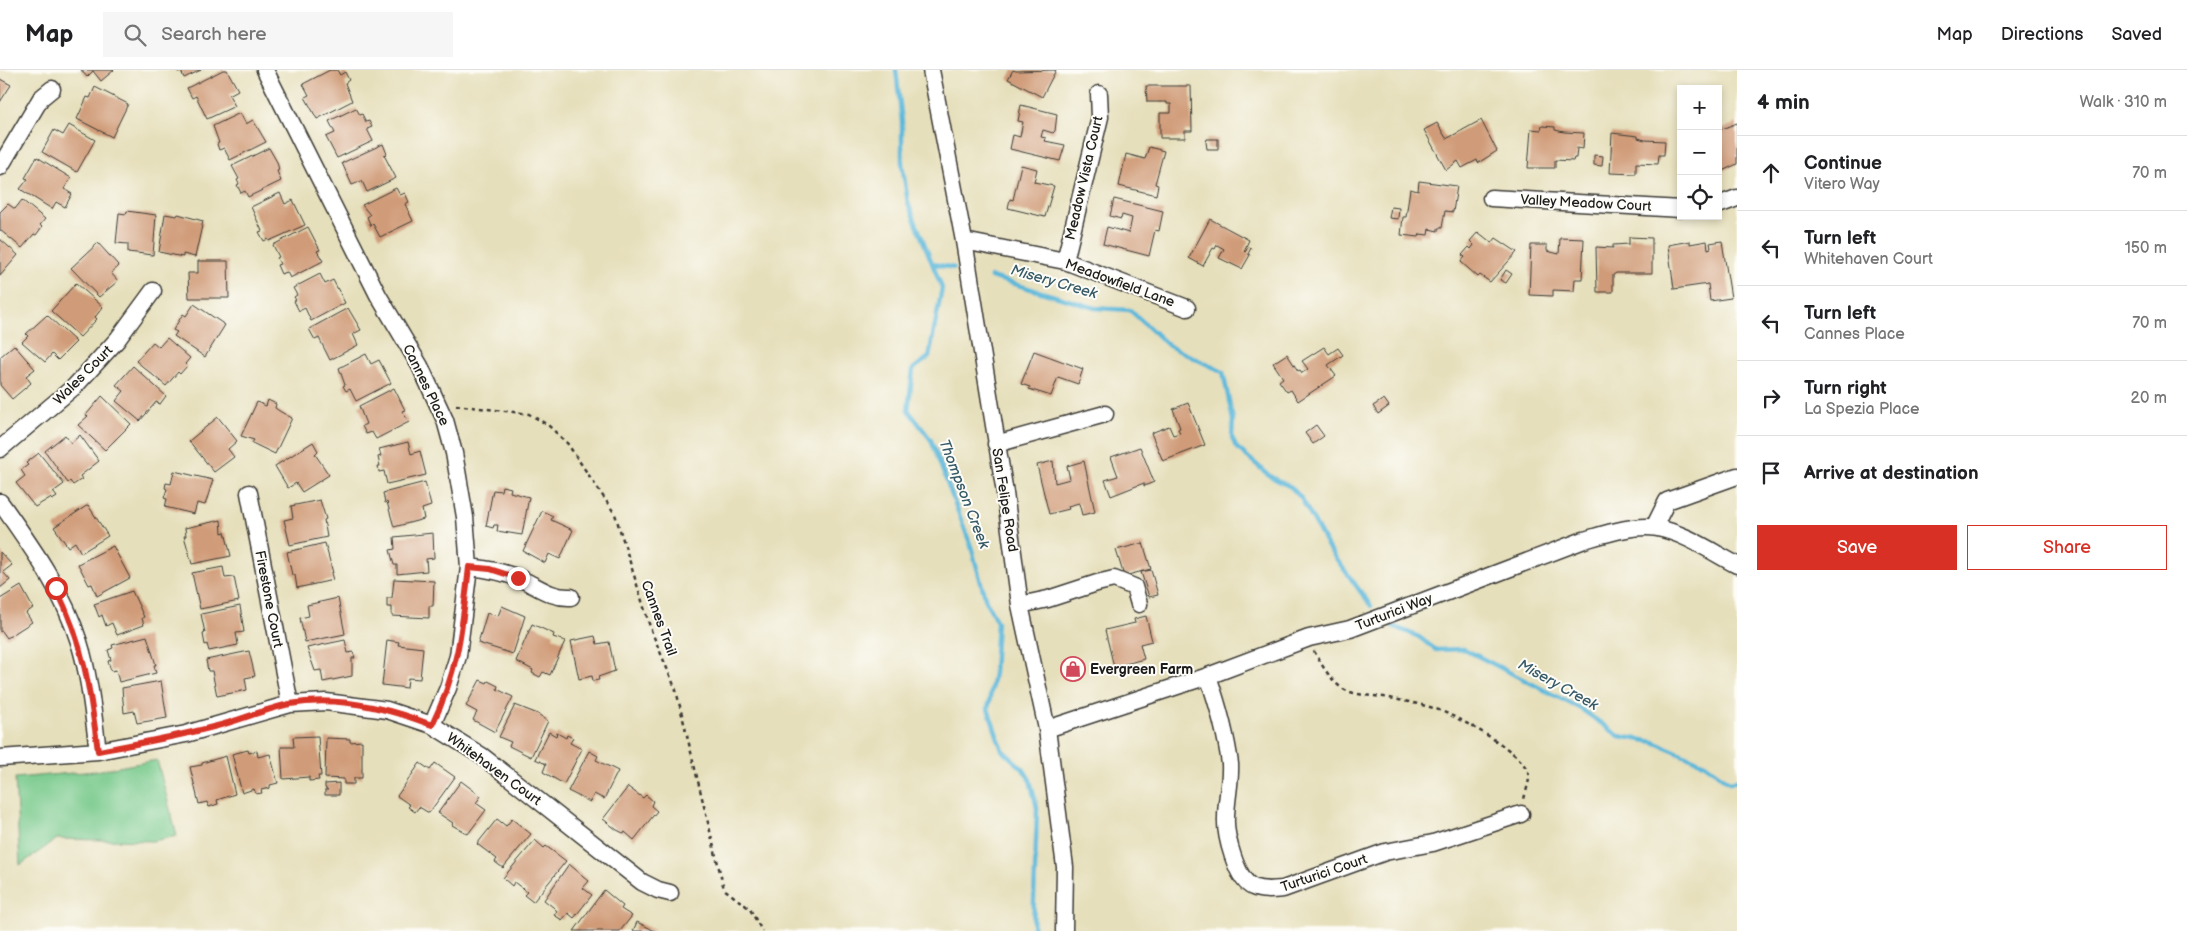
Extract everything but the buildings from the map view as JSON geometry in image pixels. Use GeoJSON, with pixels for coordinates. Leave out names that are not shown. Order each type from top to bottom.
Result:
{"type":"FeatureCollection","features":[{"type":"Feature","properties":{"kind":"street","name":"Cannes Place"},"geometry":{"type":"LineString","coordinates":[[265,70],[378,295],[415,357],[439,407],[454,453],[464,504],[469,567],[458,656],[444,700],[432,725]]}},
{"type":"Feature","properties":{"kind":"street","name":"San Felipe Road"},"geometry":{"type":"LineString","coordinates":[[931,70],[964,241],[1020,605],[1047,729],[1065,868],[1064,931]]}},
{"type":"Feature","properties":{"kind":"street"},"geometry":{"type":"LineString","coordinates":[[0,167],[41,98],[52,89]]}},
{"type":"Feature","properties":{"kind":"street","name":"Meadow Vista Court"},"geometry":{"type":"LineString","coordinates":[[1065,261],[1100,117],[1098,94]]}},
{"type":"Feature","properties":{"kind":"street","name":"Valley Meadow Court"},"geometry":{"type":"LineString","coordinates":[[1491,198],[1677,209]]}},
{"type":"Feature","properties":{"kind":"street"},"geometry":{"type":"LineString","coordinates":[[1722,204],[1737,198]]}},
{"type":"Feature","properties":{"kind":"street","name":"Meadowfield Lane"},"geometry":{"type":"LineString","coordinates":[[964,241],[1065,261],[1187,308]]}},
{"type":"Feature","properties":{"kind":"street","name":"Wales Court"},"geometry":{"type":"LineString","coordinates":[[0,449],[75,386],[117,340],[153,290]]}},
{"type":"Feature","properties":{"kind":"street"},"geometry":{"type":"LineString","coordinates":[[996,444],[1105,414]]}},
{"type":"Feature","properties":{"kind":"street"},"geometry":{"type":"LineString","coordinates":[[1654,527],[1667,501],[1737,476]]}},
{"type":"Feature","properties":{"kind":"street","name":"Firestone Court"},"geometry":{"type":"LineString","coordinates":[[249,493],[290,704]]}},
{"type":"Feature","properties":{"kind":"street"},"geometry":{"type":"LineString","coordinates":[[0,502],[48,572],[74,628],[89,683],[98,751]]}},
{"type":"Feature","properties":{"kind":"street","name":"Turturici Way"},"geometry":{"type":"LineString","coordinates":[[1047,729],[1208,676],[1309,638],[1350,629],[1584,540],[1618,530],[1654,527],[1674,532],[1737,565]]}},
{"type":"Feature","properties":{"kind":"street"},"geometry":{"type":"LineString","coordinates":[[469,567],[504,573],[554,596],[571,597]]}},
{"type":"Feature","properties":{"kind":"street"},"geometry":{"type":"LineString","coordinates":[[1020,605],[1048,599],[1114,579],[1134,587],[1139,604]]}},
{"type":"Feature","properties":{"kind":"street","name":"Turturici Court"},"geometry":{"type":"LineString","coordinates":[[1208,676],[1220,712],[1230,767],[1226,820],[1228,839],[1242,876],[1251,887],[1268,891],[1282,889],[1385,852],[1433,843],[1521,814]]}},
{"type":"Feature","properties":{"kind":"street","name":"Whitehaven Court"},"geometry":{"type":"LineString","coordinates":[[0,758],[98,751],[186,734],[290,704],[326,702],[361,705],[387,710],[432,725],[482,756],[642,882],[658,890],[670,893]]}},
{"type":"Feature","properties":{"kind":"path","name":"Cannes Trail"},"geometry":{"type":"LineString","coordinates":[[439,407],[452,405],[530,414],[548,425],[567,443],[615,514],[651,630],[676,690],[724,889],[750,909],[762,931]]}},
{"type":"Feature","properties":{"kind":"path"},"geometry":{"type":"LineString","coordinates":[[1309,638],[1314,653],[1337,684],[1345,690],[1392,698],[1440,711],[1500,744],[1517,757],[1526,767],[1529,777],[1521,814]]}},
{"type":"Feature","properties":{"kind":"green space"},"geometry":{"type":"Polygon","coordinates":[[[157,760],[177,836],[153,841],[57,839],[20,865],[15,778],[96,771],[157,760]]]}},
{"type":"Feature","properties":{"kind":"waterway","name":"Thompson Creek"},"geometry":{"type":"LineString","coordinates":[[896,70],[902,122],[902,163],[908,203],[942,288],[929,357],[913,369],[908,410],[931,440],[971,546],[986,601],[997,622],[994,673],[988,709],[1002,750],[1023,769],[1030,780],[1037,808],[1033,931]]}},
{"type":"Feature","properties":{"kind":"waterway","name":"Misery Creek"},"geometry":{"type":"LineString","coordinates":[[933,264],[954,268]]}},
{"type":"Feature","properties":{"kind":"waterway","name":"Misery Creek"},"geometry":{"type":"LineString","coordinates":[[991,277],[1095,308],[1130,310],[1169,346],[1223,372],[1233,420],[1232,438],[1236,447],[1271,477],[1291,487],[1301,498],[1329,549],[1371,606]]}},
{"type":"Feature","properties":{"kind":"waterway","name":"Misery Creek"},"geometry":{"type":"LineString","coordinates":[[1393,626],[1419,637],[1436,650],[1464,649],[1581,709],[1619,736],[1654,742],[1705,764],[1729,782],[1737,781]]}},
{"type":"Feature","properties":{"kind":"place","name":"Evergreen Farm"},"geometry":{"type":"Point","coordinates":[1073,669]}},
{"type":"Feature","properties":{"kind":"route"},"geometry":{"type":"LineString","coordinates":[[56,588],[79,640],[90,692],[98,751],[186,734],[241,720],[290,704],[310,702],[370,706],[406,715],[432,725],[444,700],[458,656],[462,636],[469,567],[490,569],[518,578]]}}]}
